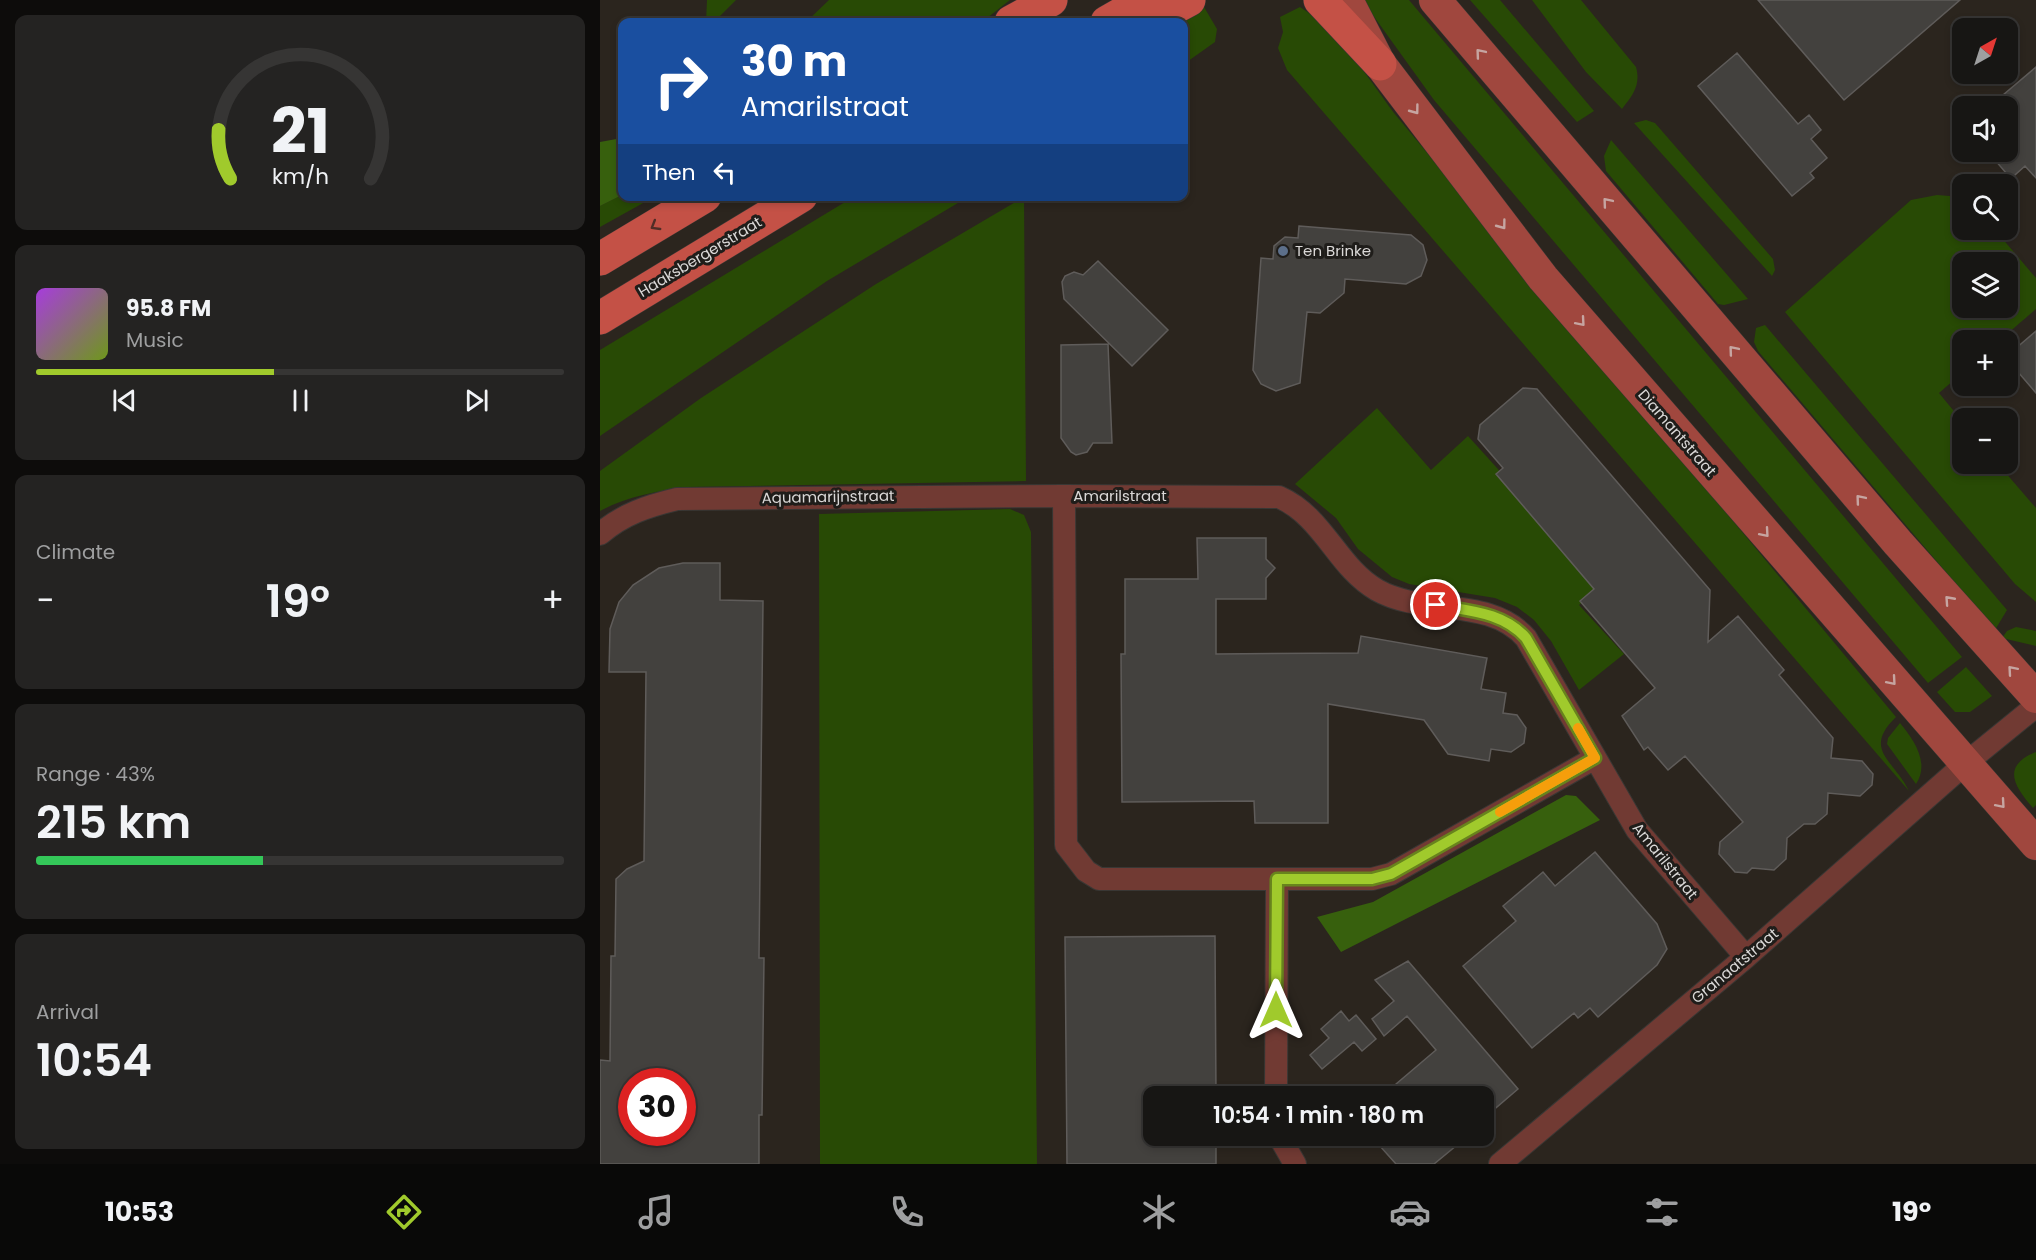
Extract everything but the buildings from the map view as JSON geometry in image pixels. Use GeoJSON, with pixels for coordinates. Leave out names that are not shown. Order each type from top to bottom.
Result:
{"type":"FeatureCollection","features":[{"type":"Feature","properties":{"kind":"main road"},"geometry":{"type":"LineString","coordinates":[[1018,18],[1051,0]]}},
{"type":"Feature","properties":{"kind":"main road"},"geometry":{"type":"LineString","coordinates":[[1114,18],[1146,0]]}},
{"type":"Feature","properties":{"kind":"main road"},"geometry":{"type":"LineString","coordinates":[[1155,18],[1189,0]]}},
{"type":"Feature","properties":{"kind":"main road"},"geometry":{"type":"LineString","coordinates":[[1320,0],[1380,64]]}},
{"type":"Feature","properties":{"kind":"main road","name":"Diamantstraat"},"geometry":{"type":"LineString","coordinates":[[1347,0],[1380,64],[1543,278],[2036,844]]}},
{"type":"Feature","properties":{"kind":"main road"},"geometry":{"type":"LineString","coordinates":[[1435,0],[1898,543],[2036,697]]}},
{"type":"Feature","properties":{"kind":"main road"},"geometry":{"type":"LineString","coordinates":[[600,259],[697,201]]}},
{"type":"Feature","properties":{"kind":"main road","name":"Haaksbergerstraat"},"geometry":{"type":"LineString","coordinates":[[600,318],[793,201]]}},
{"type":"Feature","properties":{"kind":"street","name":"Aquamarijnstraat"},"geometry":{"type":"LineString","coordinates":[[600,534],[619,519],[645,507],[677,499],[1064,496]]}},
{"type":"Feature","properties":{"kind":"street","name":"Amarilstraat"},"geometry":{"type":"LineString","coordinates":[[1595,758],[1391,874],[1372,879],[1099,879],[1086,871],[1066,845],[1064,496],[1279,497],[1306,512],[1360,578],[1378,590],[1394,597],[1499,617],[1515,626],[1526,638],[1643,837],[1746,957]]}},
{"type":"Feature","properties":{"kind":"street","name":"Granaatstraat"},"geometry":{"type":"LineString","coordinates":[[1500,1164],[1746,957],[1966,763],[2036,706]]}},
{"type":"Feature","properties":{"kind":"street"},"geometry":{"type":"LineString","coordinates":[[1276,1086],[1277,879]]}},
{"type":"Feature","properties":{"kind":"street"},"geometry":{"type":"LineString","coordinates":[[1285,1146],[1295,1164]]}},
{"type":"Feature","properties":{"kind":"shaded area"},"geometry":{"type":"Polygon","coordinates":[[[600,0],[2036,0],[2036,1164],[600,1164],[600,0]]]}},
{"type":"Feature","properties":{"kind":"green space"},"geometry":{"type":"Polygon","coordinates":[[[707,0],[736,0],[718,18],[706,18],[707,0]]]}},
{"type":"Feature","properties":{"kind":"green space"},"geometry":{"type":"Polygon","coordinates":[[[829,0],[1010,0],[987,18],[810,18],[829,0]]]}},
{"type":"Feature","properties":{"kind":"green space"},"geometry":{"type":"Polygon","coordinates":[[[1362,0],[1409,0],[1962,657],[1928,683],[1434,100],[1362,0]]]}},
{"type":"Feature","properties":{"kind":"green space"},"geometry":{"type":"Polygon","coordinates":[[[1470,0],[1500,0],[1594,111],[1577,122],[1470,0]]]}},
{"type":"Feature","properties":{"kind":"green space"},"geometry":{"type":"Polygon","coordinates":[[[1532,0],[1581,0],[1636,67],[1637,85],[1622,109],[1586,72],[1532,0]]]}},
{"type":"Feature","properties":{"kind":"green space"},"geometry":{"type":"Polygon","coordinates":[[[1204,7],[1217,29],[1215,42],[1188,61],[1188,18],[1181,18],[1204,7]]]}},
{"type":"Feature","properties":{"kind":"green space"},"geometry":{"type":"Polygon","coordinates":[[[1300,7],[1328,29],[1352,56],[1394,113],[1896,717],[1886,728],[1881,747],[1889,763],[1909,791],[1287,70],[1278,48],[1283,32],[1280,17],[1300,7]]]}},
{"type":"Feature","properties":{"kind":"green space"},"geometry":{"type":"Polygon","coordinates":[[[1646,120],[1655,123],[1773,259],[1775,270],[1772,276],[1634,123],[1646,120]]]}},
{"type":"Feature","properties":{"kind":"green space"},"geometry":{"type":"Polygon","coordinates":[[[618,139],[618,197],[600,206],[600,142],[618,139]]]}},
{"type":"Feature","properties":{"kind":"green space"},"geometry":{"type":"Polygon","coordinates":[[[1611,140],[1748,299],[1724,305],[1718,304],[1606,171],[1604,156],[1611,140]]]}},
{"type":"Feature","properties":{"kind":"green space"},"geometry":{"type":"Polygon","coordinates":[[[1937,195],[1952,196],[1952,240],[2004,240],[2014,252],[1952,252],[1952,318],[2018,318],[2018,257],[2036,278],[2036,309],[2012,330],[1952,330],[1952,382],[1939,393],[1952,409],[1952,474],[2007,474],[2036,508],[2036,602],[2015,584],[1785,312],[1911,200],[1937,195]]]}},
{"type":"Feature","properties":{"kind":"green space"},"geometry":{"type":"Polygon","coordinates":[[[618,197],[618,201],[647,201],[600,227],[600,206],[618,197]]]}},
{"type":"Feature","properties":{"kind":"green space"},"geometry":{"type":"Polygon","coordinates":[[[847,201],[961,201],[827,281],[600,436],[600,350],[847,201]]]}},
{"type":"Feature","properties":{"kind":"green space"},"geometry":{"type":"Polygon","coordinates":[[[1017,201],[1024,201],[1026,481],[689,487],[643,495],[621,501],[600,511],[600,471],[701,398],[876,284],[1017,201]]]}},
{"type":"Feature","properties":{"kind":"green space"},"geometry":{"type":"Polygon","coordinates":[[[1765,325],[2007,610],[1995,630],[1758,351],[1754,342],[1756,328],[1765,325]]]}},
{"type":"Feature","properties":{"kind":"green space"},"geometry":{"type":"Polygon","coordinates":[[[1377,408],[1431,470],[1468,436],[1602,584],[1579,605],[1624,654],[1579,690],[1551,641],[1534,620],[1517,607],[1495,598],[1409,584],[1392,577],[1358,549],[1336,518],[1295,484],[1377,408]]]}},
{"type":"Feature","properties":{"kind":"green space"},"geometry":{"type":"Polygon","coordinates":[[[1010,509],[1024,515],[1031,532],[1037,1164],[820,1164],[819,514],[1010,509]]]}},
{"type":"Feature","properties":{"kind":"green space"},"geometry":{"type":"Polygon","coordinates":[[[2016,627],[2036,631],[2036,646],[2002,638],[2007,631],[2016,627]]]}},
{"type":"Feature","properties":{"kind":"green space"},"geometry":{"type":"Polygon","coordinates":[[[1966,667],[1992,696],[1970,712],[1955,712],[1937,692],[1966,667]]]}},
{"type":"Feature","properties":{"kind":"green space"},"geometry":{"type":"Polygon","coordinates":[[[1900,723],[1915,744],[1921,760],[1920,776],[1916,784],[1887,744],[1888,738],[1900,723]]]}},
{"type":"Feature","properties":{"kind":"green space"},"geometry":{"type":"Polygon","coordinates":[[[2036,752],[2036,805],[2033,808],[2016,784],[2014,777],[2018,764],[2036,752]]]}},
{"type":"Feature","properties":{"kind":"green space"},"geometry":{"type":"Polygon","coordinates":[[[1566,795],[1576,796],[1600,820],[1341,952],[1317,917],[1373,902],[1566,795]]]}},
{"type":"Feature","properties":{"kind":"slow traffic"},"geometry":{"type":"LineString","coordinates":[[1500,812],[1595,758],[1578,728]]}},
{"type":"Feature","properties":{"kind":"place","name":"Ten Brinke"},"geometry":{"type":"Point","coordinates":[1283,251]}},
{"type":"Feature","properties":{"kind":"route"},"geometry":{"type":"LineString","coordinates":[[1276,1010],[1277,879],[1372,879],[1391,874],[1595,758],[1526,638],[1515,626],[1499,617],[1436,605]]}}]}
